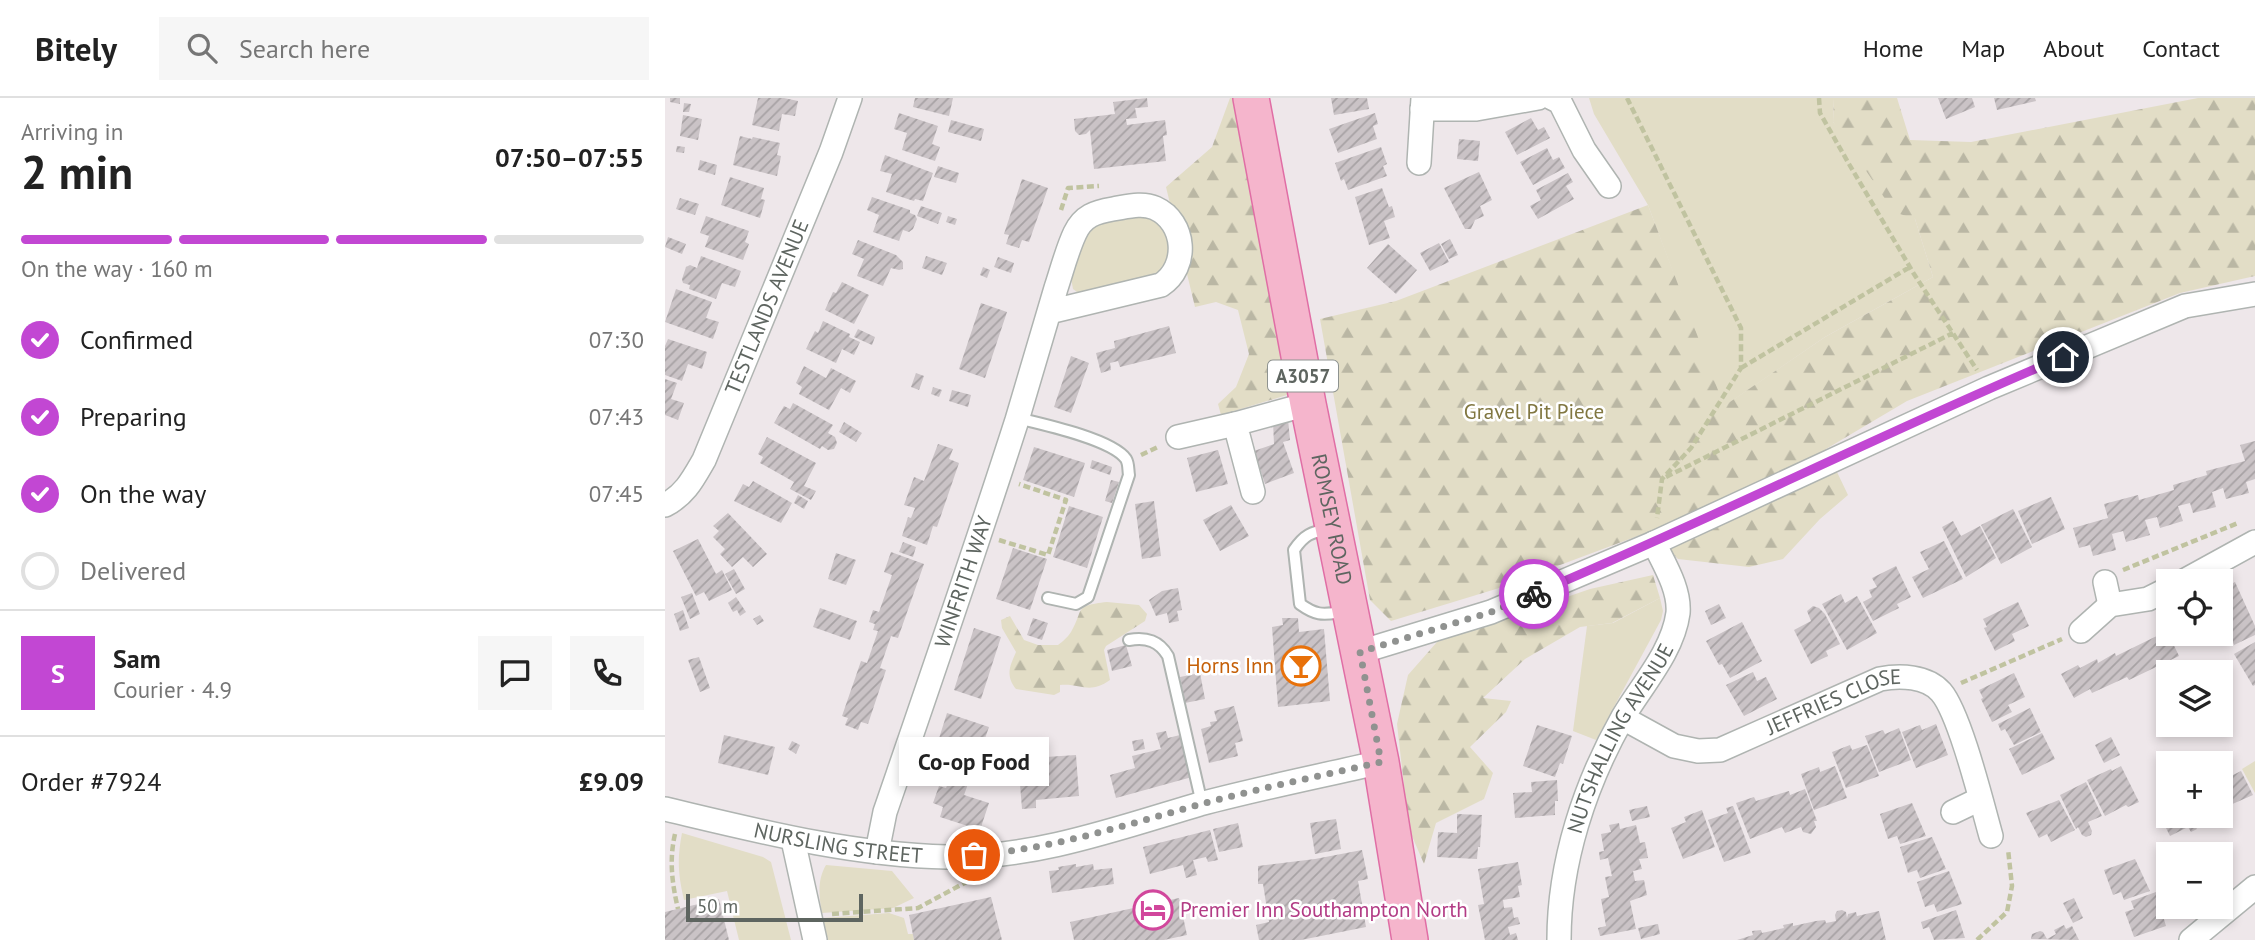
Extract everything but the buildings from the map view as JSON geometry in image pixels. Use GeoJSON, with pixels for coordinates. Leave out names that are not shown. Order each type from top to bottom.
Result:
{"type":"FeatureCollection","features":[{"type":"Feature","properties":{"kind":"main road","name":"ROMSEY ROAD"},"geometry":{"type":"LineString","coordinates":[[1251,98],[1308,404],[1381,762],[1410,940]]}},
{"type":"Feature","properties":{"kind":"street","name":"TESTLANDS AVENUE"},"geometry":{"type":"LineString","coordinates":[[665,505],[689,486],[704,460],[831,152],[850,98]]}},
{"type":"Feature","properties":{"kind":"street"},"geometry":{"type":"LineString","coordinates":[[1419,163],[1423,103],[1476,109],[1538,98]]}},
{"type":"Feature","properties":{"kind":"street"},"geometry":{"type":"LineString","coordinates":[[1552,98],[1560,102],[1584,150],[1609,186]]}},
{"type":"Feature","properties":{"kind":"street","name":"WINFRITH WAY"},"geometry":{"type":"LineString","coordinates":[[877,852],[885,812],[980,534],[1049,313],[1075,233],[1084,219],[1097,212],[1139,205],[1154,207],[1169,219],[1178,235],[1181,250],[1178,268],[1172,278],[1161,285],[1049,313]]}},
{"type":"Feature","properties":{"kind":"street"},"geometry":{"type":"LineString","coordinates":[[1360,652],[1491,612],[1654,543],[1989,388],[2185,306],[2255,294]]}},
{"type":"Feature","properties":{"kind":"street"},"geometry":{"type":"LineString","coordinates":[[1178,438],[1308,404]]}},
{"type":"Feature","properties":{"kind":"street"},"geometry":{"type":"LineString","coordinates":[[1235,424],[1253,492]]}},
{"type":"Feature","properties":{"kind":"street"},"geometry":{"type":"LineString","coordinates":[[2206,569],[2255,542]]}},
{"type":"Feature","properties":{"kind":"street","name":"NUTSHALLING AVENUE"},"geometry":{"type":"LineString","coordinates":[[1559,940],[1562,889],[1571,843],[1585,799],[1602,757],[1671,637],[1678,612],[1671,577],[1654,543]]}},
{"type":"Feature","properties":{"kind":"street"},"geometry":{"type":"LineString","coordinates":[[2105,582],[2109,606]]}},
{"type":"Feature","properties":{"kind":"street"},"geometry":{"type":"LineString","coordinates":[[2081,631],[2109,606],[2156,594]]}},
{"type":"Feature","properties":{"kind":"street","name":"JEFFRIES CLOSE"},"geometry":{"type":"LineString","coordinates":[[1623,718],[1674,746],[1698,751],[1720,750],[1880,679],[1899,675],[1919,679],[1941,692]]}},
{"type":"Feature","properties":{"kind":"street"},"geometry":{"type":"LineString","coordinates":[[1941,692],[1955,718],[1991,836]]}},
{"type":"Feature","properties":{"kind":"street","name":"NURSLING STREET"},"geometry":{"type":"LineString","coordinates":[[673,811],[793,840],[877,852],[948,857],[1015,852],[1381,762]]}},
{"type":"Feature","properties":{"kind":"street"},"geometry":{"type":"LineString","coordinates":[[1953,812],[1980,799]]}},
{"type":"Feature","properties":{"kind":"street"},"geometry":{"type":"LineString","coordinates":[[793,840],[815,940]]}},
{"type":"Feature","properties":{"kind":"street"},"geometry":{"type":"LineString","coordinates":[[2191,940],[2255,887]]}},
{"type":"Feature","properties":{"kind":"lane"},"geometry":{"type":"LineString","coordinates":[[1017,418],[1070,431],[1117,451],[1128,461],[1129,475],[1088,597],[1076,604],[1048,598]]}},
{"type":"Feature","properties":{"kind":"lane"},"geometry":{"type":"LineString","coordinates":[[1334,528],[1312,532],[1303,537],[1294,550],[1300,604],[1321,615],[1351,611]]}},
{"type":"Feature","properties":{"kind":"lane"},"geometry":{"type":"LineString","coordinates":[[1129,640],[1137,638],[1155,642],[1168,656],[1202,804]]}},
{"type":"Feature","properties":{"kind":"path"},"geometry":{"type":"LineString","coordinates":[[1627,98],[1741,328],[1741,369]]}},
{"type":"Feature","properties":{"kind":"path"},"geometry":{"type":"LineString","coordinates":[[1819,98],[1819,113],[1910,267],[1989,388]]}},
{"type":"Feature","properties":{"kind":"path"},"geometry":{"type":"LineString","coordinates":[[1654,543],[1662,479],[1691,448],[1741,369],[1910,267]]}},
{"type":"Feature","properties":{"kind":"path"},"geometry":{"type":"LineString","coordinates":[[1662,479],[1953,333]]}},
{"type":"Feature","properties":{"kind":"path"},"geometry":{"type":"LineString","coordinates":[[1128,461],[1178,438]]}},
{"type":"Feature","properties":{"kind":"path"},"geometry":{"type":"LineString","coordinates":[[980,534],[1048,555],[1066,500],[998,477]]}},
{"type":"Feature","properties":{"kind":"path"},"geometry":{"type":"LineString","coordinates":[[2105,582],[2130,566],[2243,522]]}},
{"type":"Feature","properties":{"kind":"path"},"geometry":{"type":"LineString","coordinates":[[1941,692],[2081,631]]}},
{"type":"Feature","properties":{"kind":"path"},"geometry":{"type":"LineString","coordinates":[[673,811],[672,885],[678,909]]}},
{"type":"Feature","properties":{"kind":"path"},"geometry":{"type":"LineString","coordinates":[[1977,940],[2007,912],[2012,886],[2007,848],[1991,836]]}},
{"type":"Feature","properties":{"kind":"path"},"geometry":{"type":"LineString","coordinates":[[822,915],[918,908],[973,879]]}},
{"type":"Feature","properties":{"kind":"green space"},"geometry":{"type":"Polygon","coordinates":[[[1230,98],[1245,98],[1296,387],[1287,395],[1221,415],[1218,404],[1236,387],[1249,354],[1238,310],[1216,302],[1195,307],[1166,187],[1212,147],[1230,98]]]}},
{"type":"Feature","properties":{"kind":"green space"},"geometry":{"type":"Polygon","coordinates":[[[1589,98],[1834,98],[1833,122],[1915,219],[1933,277],[1825,337],[1723,407],[1648,205],[1594,114],[1589,98]]]}},
{"type":"Feature","properties":{"kind":"green space","name":"Gravel Pit Piece"},"geometry":{"type":"Polygon","coordinates":[[[1834,98],[1897,98],[1910,140],[1971,142],[2198,98],[2255,98],[2255,276],[2180,293],[1907,401],[1826,449],[1848,495],[1820,519],[1783,559],[1749,567],[1678,559],[1651,531],[1496,589],[1391,621],[1370,600],[1320,319],[1396,301],[1648,205],[1724,406],[1825,337],[1933,277],[1915,219],[1894,212],[1833,122],[1834,98]]]}},
{"type":"Feature","properties":{"kind":"green space"},"geometry":{"type":"Polygon","coordinates":[[[1144,214],[1163,222],[1174,245],[1160,278],[1081,295],[1073,289],[1071,278],[1088,230],[1096,225],[1144,214]]]}},
{"type":"Feature","properties":{"kind":"green space"},"geometry":{"type":"Polygon","coordinates":[[[1653,575],[1660,598],[1612,623],[1580,627],[1525,659],[1483,698],[1511,701],[1506,712],[1470,747],[1493,773],[1484,799],[1436,823],[1424,864],[1409,829],[1397,724],[1408,675],[1437,642],[1590,589],[1653,575]]]}},
{"type":"Feature","properties":{"kind":"green space"},"geometry":{"type":"Polygon","coordinates":[[[1660,598],[1663,611],[1661,620],[1596,740],[1573,731],[1587,626],[1613,623],[1660,598]]]}},
{"type":"Feature","properties":{"kind":"green space"},"geometry":{"type":"Polygon","coordinates":[[[1107,602],[1139,605],[1147,614],[1145,621],[1106,646],[1104,650],[1110,680],[1090,688],[1060,685],[1060,692],[1054,695],[1016,689],[1010,675],[1010,666],[1016,652],[1002,628],[1001,620],[1010,616],[1024,640],[1038,645],[1058,645],[1070,634],[1084,607],[1107,602]]]}},
{"type":"Feature","properties":{"kind":"green space"},"geometry":{"type":"Polygon","coordinates":[[[2255,761],[2255,793],[2242,769],[2255,761]]]}},
{"type":"Feature","properties":{"kind":"green space"},"geometry":{"type":"Polygon","coordinates":[[[682,833],[763,857],[771,862],[791,940],[739,940],[727,891],[684,900],[679,866],[682,833]]]}},
{"type":"Feature","properties":{"kind":"green space"},"geometry":{"type":"Polygon","coordinates":[[[826,865],[892,871],[914,898],[893,908],[822,913],[820,883],[826,865]]]}},
{"type":"Feature","properties":{"kind":"green space"},"geometry":{"type":"Polygon","coordinates":[[[889,913],[904,918],[908,934],[913,934],[914,940],[828,940],[823,918],[889,913]]]}},
{"type":"Feature","properties":{"kind":"way so far"},"geometry":{"type":"LineString","coordinates":[[974,855],[1015,852],[1108,831],[1218,800],[1381,762],[1360,652],[1491,612],[1534,594]]}},
{"type":"Feature","properties":{"kind":"place","name":"Horns Inn"},"geometry":{"type":"Point","coordinates":[1301,666]}},
{"type":"Feature","properties":{"kind":"place","name":"Co-op Food"},"geometry":{"type":"Point","coordinates":[974,855]}},
{"type":"Feature","properties":{"kind":"place","name":"Premier Inn Southampton North"},"geometry":{"type":"Point","coordinates":[1153,910]}},
{"type":"Feature","properties":{"kind":"route"},"geometry":{"type":"LineString","coordinates":[[1534,594],[1654,543],[1989,388],[2063,357]]}}]}
